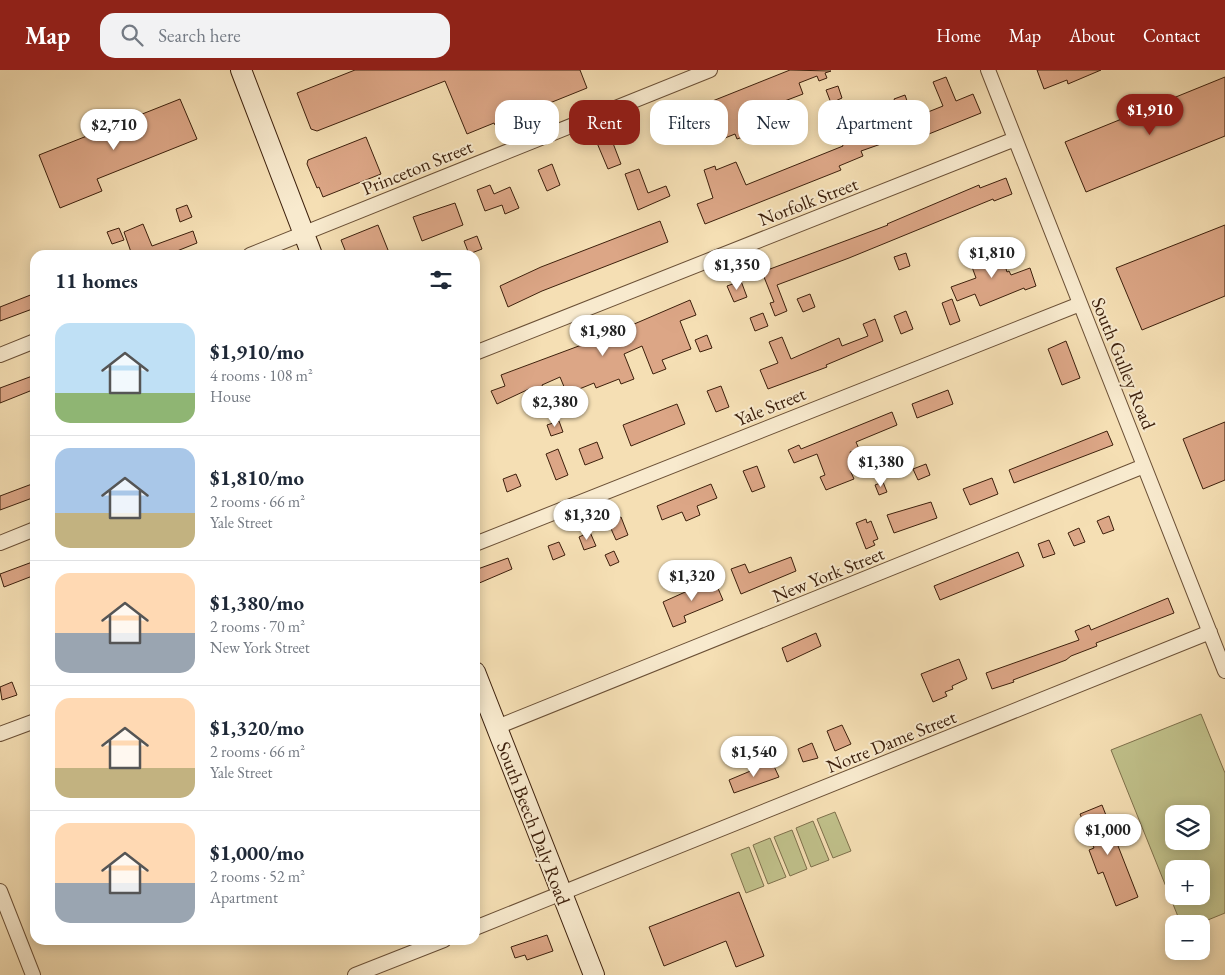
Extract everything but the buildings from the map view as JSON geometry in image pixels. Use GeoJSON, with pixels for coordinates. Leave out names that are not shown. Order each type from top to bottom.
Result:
{"type":"FeatureCollection","features":[{"type":"Feature","properties":{"kind":"main road"},"geometry":{"type":"LineString","coordinates":[[241,70],[310,250]]}},
{"type":"Feature","properties":{"kind":"main road","name":"South Beech Daly Road"},"geometry":{"type":"LineString","coordinates":[[480,684],[594,975]]}},
{"type":"Feature","properties":{"kind":"street","name":"Princeton Street"},"geometry":{"type":"LineString","coordinates":[[263,250],[710,70]]}},
{"type":"Feature","properties":{"kind":"street","name":"South Gulley Road"},"geometry":{"type":"LineString","coordinates":[[988,70],[1225,671]]}},
{"type":"Feature","properties":{"kind":"street","name":"Norfolk Street"},"geometry":{"type":"LineString","coordinates":[[480,351],[1015,139]]}},
{"type":"Feature","properties":{"kind":"street","name":"Yale Street"},"geometry":{"type":"LineString","coordinates":[[480,542],[1080,304]]}},
{"type":"Feature","properties":{"kind":"street"},"geometry":{"type":"LineString","coordinates":[[0,355],[30,343]]}},
{"type":"Feature","properties":{"kind":"street","name":"New York Street"},"geometry":{"type":"LineString","coordinates":[[497,727],[1144,466]]}},
{"type":"Feature","properties":{"kind":"street"},"geometry":{"type":"LineString","coordinates":[[0,543],[30,531]]}},
{"type":"Feature","properties":{"kind":"street","name":"Notre Dame Street"},"geometry":{"type":"LineString","coordinates":[[480,926],[1210,632]]}},
{"type":"Feature","properties":{"kind":"street"},"geometry":{"type":"LineString","coordinates":[[0,734],[30,723]]}},
{"type":"Feature","properties":{"kind":"street"},"geometry":{"type":"LineString","coordinates":[[0,891],[32,975]]}},
{"type":"Feature","properties":{"kind":"street"},"geometry":{"type":"LineString","coordinates":[[355,975],[431,945]]}},
{"type":"Feature","properties":{"kind":"green space"},"geometry":{"type":"Polygon","coordinates":[[[1201,714],[1225,773],[1225,913],[1210,919],[1210,915],[1177,915],[1173,905],[1210,905],[1210,860],[1165,860],[1165,884],[1111,750],[1201,714]]]}},
{"type":"Feature","properties":{"kind":"green space"},"geometry":{"type":"Polygon","coordinates":[[[835,812],[851,851],[833,858],[817,819],[835,812]]]}},
{"type":"Feature","properties":{"kind":"green space"},"geometry":{"type":"Polygon","coordinates":[[[813,821],[829,860],[811,867],[796,828],[813,821]]]}},
{"type":"Feature","properties":{"kind":"green space"},"geometry":{"type":"Polygon","coordinates":[[[792,830],[807,869],[790,876],[774,837],[792,830]]]}},
{"type":"Feature","properties":{"kind":"green space"},"geometry":{"type":"Polygon","coordinates":[[[770,838],[786,877],[768,884],[753,845],[770,838]]]}},
{"type":"Feature","properties":{"kind":"green space"},"geometry":{"type":"Polygon","coordinates":[[[749,847],[764,886],[746,893],[731,854],[749,847]]]}}]}
